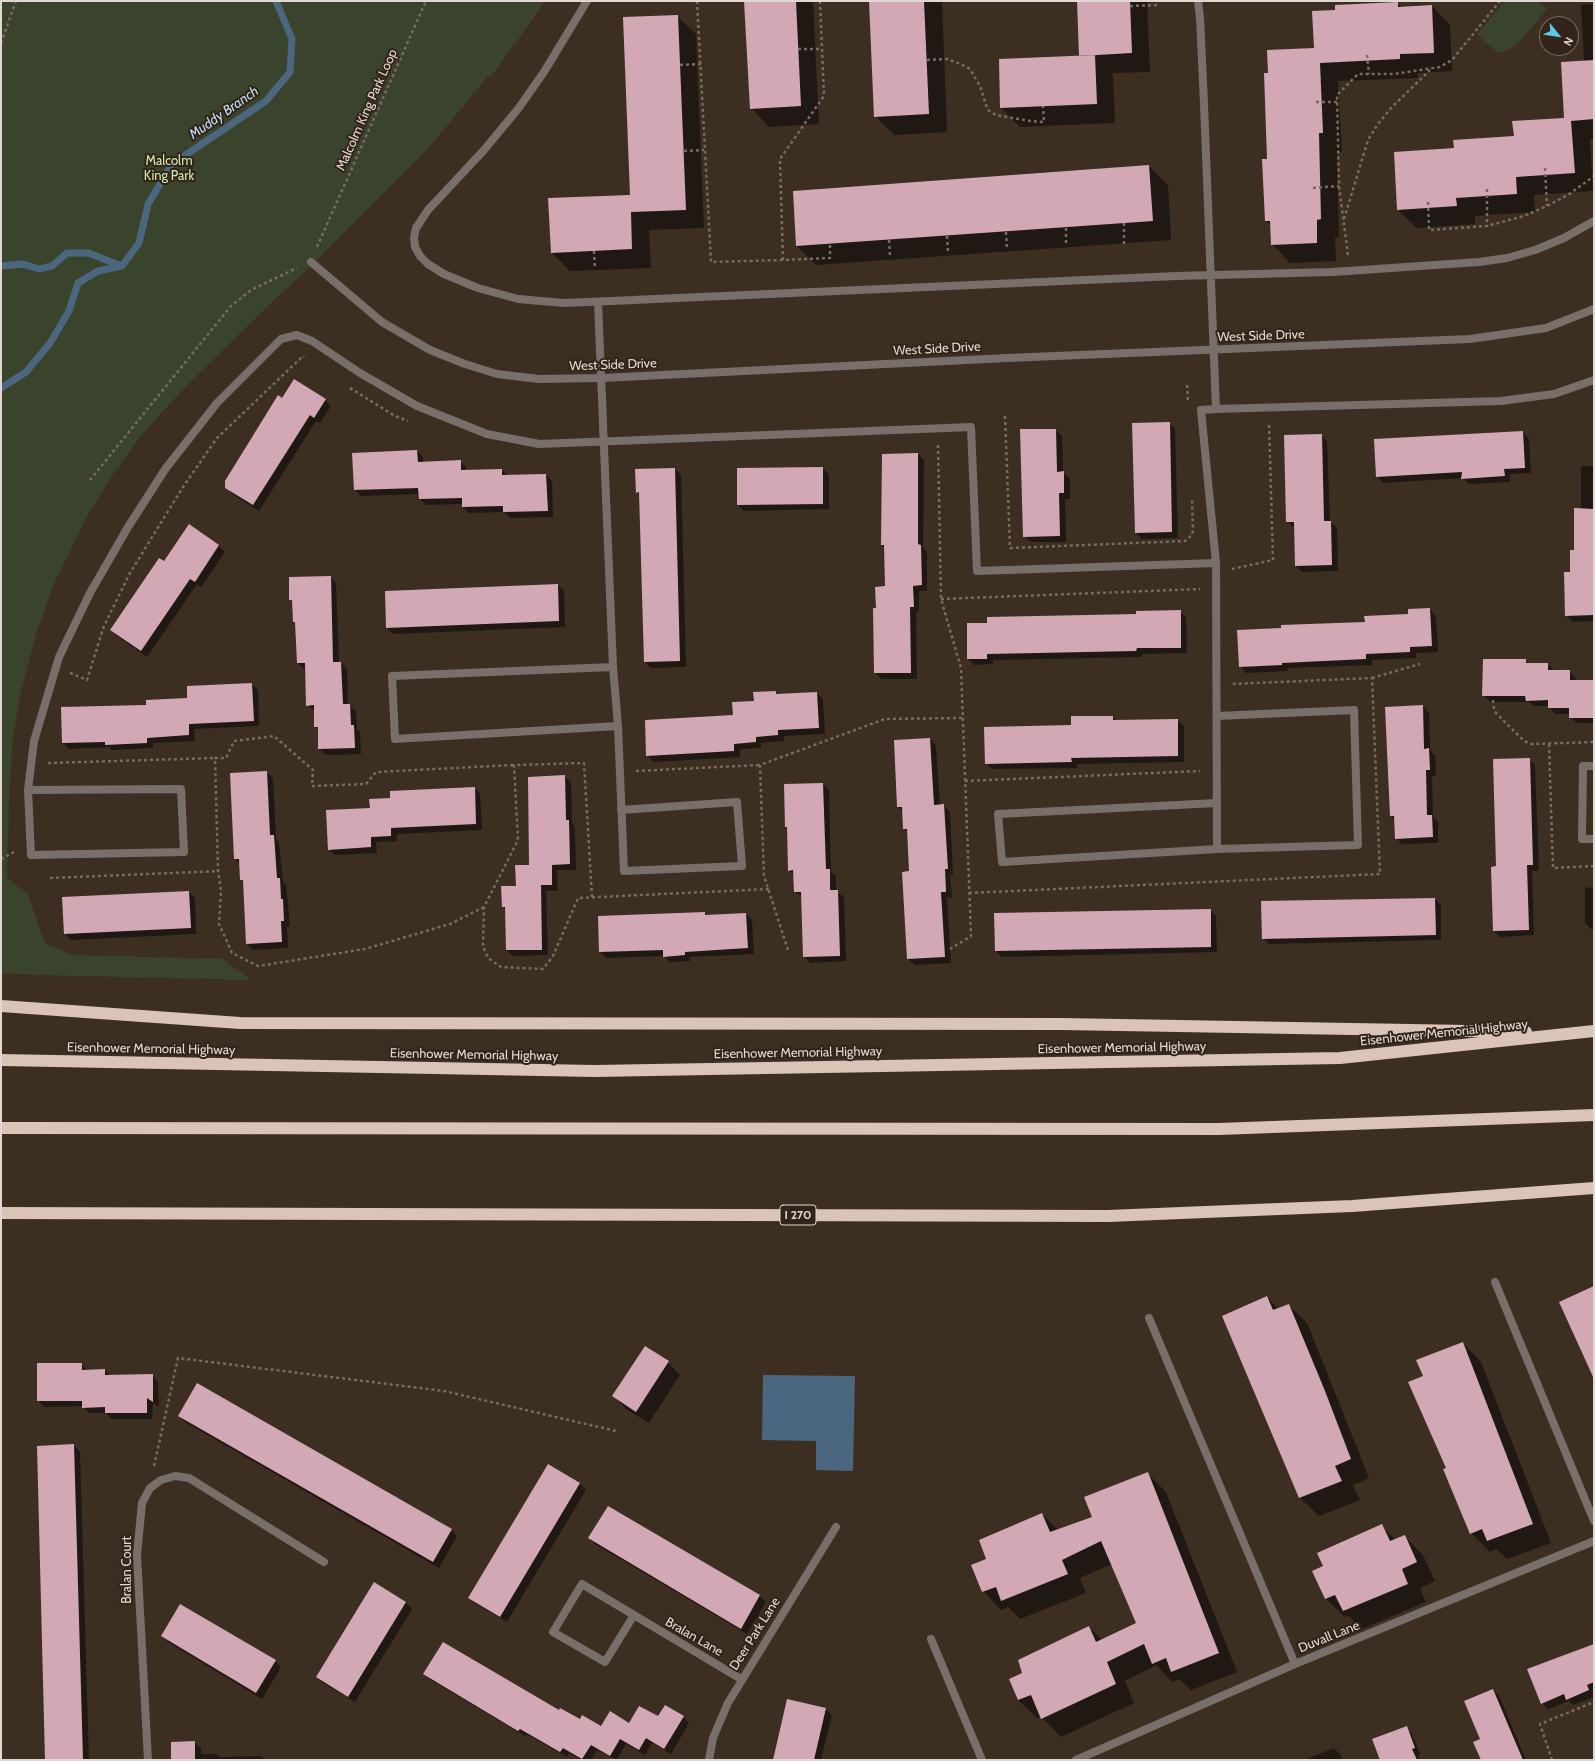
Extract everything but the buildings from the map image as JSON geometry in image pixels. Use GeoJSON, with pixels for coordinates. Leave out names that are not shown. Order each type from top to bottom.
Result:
{"type":"FeatureCollection","features":[{"type":"Feature","properties":{"kind":"highway"},"geometry":{"type":"LineString","coordinates":[[1,1006],[240,1023],[1062,1024],[1579,1033]]}},
{"type":"Feature","properties":{"kind":"highway","name":"Eisenhower Memorial Highway"},"geometry":{"type":"LineString","coordinates":[[1,1060],[587,1071],[1340,1058],[1594,1031]]}},
{"type":"Feature","properties":{"kind":"highway"},"geometry":{"type":"LineString","coordinates":[[1,1128],[1219,1129],[1594,1115]]}},
{"type":"Feature","properties":{"kind":"highway","name":"I 270"},"geometry":{"type":"LineString","coordinates":[[1,1212],[1108,1216],[1352,1206],[1594,1188]]}},
{"type":"Feature","properties":{"kind":"street"},"geometry":{"type":"LineString","coordinates":[[587,1],[544,72],[518,109],[484,150],[421,218],[416,228],[414,237],[418,252],[428,264],[449,276],[478,288],[518,299],[541,302],[598,302],[1210,275],[1333,272],[1486,261],[1507,258],[1535,250],[1564,238],[1594,221]]}},
{"type":"Feature","properties":{"kind":"street"},"geometry":{"type":"LineString","coordinates":[[1198,1],[1204,96],[1216,409]]}},
{"type":"Feature","properties":{"kind":"street","name":"West Side Drive"},"geometry":{"type":"LineString","coordinates":[[311,262],[382,322],[430,350],[465,364],[497,374],[539,378],[602,378],[1007,358],[1470,339],[1546,328],[1594,309]]}},
{"type":"Feature","properties":{"kind":"street"},"geometry":{"type":"LineString","coordinates":[[598,302],[613,667],[618,726],[621,810],[624,871],[742,866],[737,802],[621,810]]}},
{"type":"Feature","properties":{"kind":"street"},"geometry":{"type":"LineString","coordinates":[[28,790],[181,789],[184,852],[31,855],[28,790],[34,742],[59,657],[90,593],[128,527],[166,468],[217,403],[281,339],[297,335],[417,406],[487,434],[539,444],[971,427],[977,571],[1216,563]]}},
{"type":"Feature","properties":{"kind":"street"},"geometry":{"type":"LineString","coordinates":[[1217,849],[1216,563],[1201,410],[1501,401],[1554,394],[1594,380]]}},
{"type":"Feature","properties":{"kind":"street"},"geometry":{"type":"LineString","coordinates":[[613,667],[392,676],[395,739],[618,726]]}},
{"type":"Feature","properties":{"kind":"street"},"geometry":{"type":"LineString","coordinates":[[1217,716],[1354,710],[1358,845],[1217,849],[1002,862],[998,814],[1217,803]]}},
{"type":"Feature","properties":{"kind":"street"},"geometry":{"type":"LineString","coordinates":[[1594,766],[1583,766],[1582,839],[1594,839]]}},
{"type":"Feature","properties":{"kind":"street"},"geometry":{"type":"LineString","coordinates":[[1495,1282],[1594,1521]]}},
{"type":"Feature","properties":{"kind":"street"},"geometry":{"type":"LineString","coordinates":[[1150,1318],[1295,1664]]}},
{"type":"Feature","properties":{"kind":"street"},"geometry":{"type":"LineString","coordinates":[[150,1488],[161,1480],[174,1476],[189,1478],[324,1562]]}},
{"type":"Feature","properties":{"kind":"street","name":"Bralan Court"},"geometry":{"type":"LineString","coordinates":[[148,1760],[137,1555],[142,1503],[150,1488]]}},
{"type":"Feature","properties":{"kind":"street","name":"Deer Park Lane"},"geometry":{"type":"LineString","coordinates":[[709,1760],[713,1738],[728,1703],[741,1679],[836,1527]]}},
{"type":"Feature","properties":{"kind":"street","name":"Duvall Lane"},"geometry":{"type":"LineString","coordinates":[[1076,1760],[1295,1664],[1594,1541]]}},
{"type":"Feature","properties":{"kind":"street","name":"Bralan Lane"},"geometry":{"type":"LineString","coordinates":[[634,1615],[605,1662],[553,1632],[582,1584],[634,1615],[741,1679]]}},
{"type":"Feature","properties":{"kind":"street"},"geometry":{"type":"LineString","coordinates":[[931,1639],[982,1760]]}},
{"type":"Feature","properties":{"kind":"path"},"geometry":{"type":"LineString","coordinates":[[1,43],[16,1]]}},
{"type":"Feature","properties":{"kind":"path","name":"Malcolm King Park Loop"},"geometry":{"type":"LineString","coordinates":[[311,262],[426,1]]}},
{"type":"Feature","properties":{"kind":"path"},"geometry":{"type":"LineString","coordinates":[[697,1],[711,262],[830,258],[830,244]]}},
{"type":"Feature","properties":{"kind":"path"},"geometry":{"type":"LineString","coordinates":[[783,260],[780,160],[824,96],[820,1]]}},
{"type":"Feature","properties":{"kind":"path"},"geometry":{"type":"LineString","coordinates":[[1348,256],[1339,186],[1337,95],[1358,74],[1394,74],[1440,67],[1452,60],[1500,1]]}},
{"type":"Feature","properties":{"kind":"path"},"geometry":{"type":"LineString","coordinates":[[1130,6],[1160,5]]}},
{"type":"Feature","properties":{"kind":"path"},"geometry":{"type":"LineString","coordinates":[[798,50],[822,49]]}},
{"type":"Feature","properties":{"kind":"path"},"geometry":{"type":"LineString","coordinates":[[1368,55],[1369,74]]}},
{"type":"Feature","properties":{"kind":"path"},"geometry":{"type":"LineString","coordinates":[[927,60],[947,59],[970,69],[980,86],[989,111],[996,115],[1044,122],[1043,106]]}},
{"type":"Feature","properties":{"kind":"path"},"geometry":{"type":"LineString","coordinates":[[680,65],[701,64]]}},
{"type":"Feature","properties":{"kind":"path"},"geometry":{"type":"LineString","coordinates":[[1343,221],[1368,140],[1378,124],[1391,108],[1430,69]]}},
{"type":"Feature","properties":{"kind":"path"},"geometry":{"type":"LineString","coordinates":[[1316,102],[1337,102]]}},
{"type":"Feature","properties":{"kind":"path"},"geometry":{"type":"LineString","coordinates":[[684,151],[704,150]]}},
{"type":"Feature","properties":{"kind":"path"},"geometry":{"type":"LineString","coordinates":[[1544,168],[1547,206]]}},
{"type":"Feature","properties":{"kind":"path"},"geometry":{"type":"LineString","coordinates":[[1428,202],[1429,230],[1487,226],[1524,216],[1547,206],[1568,195],[1594,176]]}},
{"type":"Feature","properties":{"kind":"path"},"geometry":{"type":"LineString","coordinates":[[1313,188],[1339,186]]}},
{"type":"Feature","properties":{"kind":"path"},"geometry":{"type":"LineString","coordinates":[[1487,189],[1487,226]]}},
{"type":"Feature","properties":{"kind":"path"},"geometry":{"type":"LineString","coordinates":[[1124,223],[1124,244]]}},
{"type":"Feature","properties":{"kind":"path"},"geometry":{"type":"LineString","coordinates":[[1066,228],[1066,246]]}},
{"type":"Feature","properties":{"kind":"path"},"geometry":{"type":"LineString","coordinates":[[1006,232],[1007,249]]}},
{"type":"Feature","properties":{"kind":"path"},"geometry":{"type":"LineString","coordinates":[[947,236],[948,252]]}},
{"type":"Feature","properties":{"kind":"path"},"geometry":{"type":"LineString","coordinates":[[889,240],[890,255]]}},
{"type":"Feature","properties":{"kind":"path"},"geometry":{"type":"LineString","coordinates":[[594,251],[595,269]]}},
{"type":"Feature","properties":{"kind":"path"},"geometry":{"type":"LineString","coordinates":[[90,480],[231,306],[251,290],[311,262]]}},
{"type":"Feature","properties":{"kind":"path"},"geometry":{"type":"LineString","coordinates":[[67,672],[87,680],[104,626],[130,573],[217,438],[303,356],[309,360]]}},
{"type":"Feature","properties":{"kind":"path"},"geometry":{"type":"LineString","coordinates":[[345,384],[395,416],[413,423]]}},
{"type":"Feature","properties":{"kind":"path"},"geometry":{"type":"LineString","coordinates":[[1187,385],[1188,406]]}},
{"type":"Feature","properties":{"kind":"path"},"geometry":{"type":"LineString","coordinates":[[1005,416],[1010,548],[1185,541],[1192,535],[1193,530],[1192,492]]}},
{"type":"Feature","properties":{"kind":"path"},"geometry":{"type":"LineString","coordinates":[[1230,570],[1273,560],[1269,419]]}},
{"type":"Feature","properties":{"kind":"path"},"geometry":{"type":"LineString","coordinates":[[938,440],[941,599],[961,668],[970,893],[971,936],[950,949]]}},
{"type":"Feature","properties":{"kind":"path"},"geometry":{"type":"LineString","coordinates":[[941,599],[1200,589]]}},
{"type":"Feature","properties":{"kind":"path"},"geometry":{"type":"LineString","coordinates":[[1230,684],[1372,678],[1420,664]]}},
{"type":"Feature","properties":{"kind":"path"},"geometry":{"type":"LineString","coordinates":[[970,893],[1380,874],[1372,678]]}},
{"type":"Feature","properties":{"kind":"path"},"geometry":{"type":"LineString","coordinates":[[1493,700],[1496,713],[1524,741],[1531,744],[1594,742]]}},
{"type":"Feature","properties":{"kind":"path"},"geometry":{"type":"LineString","coordinates":[[633,771],[760,765],[885,719],[962,718]]}},
{"type":"Feature","properties":{"kind":"path"},"geometry":{"type":"LineString","coordinates":[[49,756],[48,763],[226,758],[234,741],[274,736],[313,770],[312,786],[366,784],[376,772],[584,763],[592,897]]}},
{"type":"Feature","properties":{"kind":"path"},"geometry":{"type":"LineString","coordinates":[[1549,744],[1553,868],[1594,866]]}},
{"type":"Feature","properties":{"kind":"path"},"geometry":{"type":"LineString","coordinates":[[215,758],[218,871],[221,891],[219,924],[232,953],[258,966],[365,949],[450,924],[484,907]]}},
{"type":"Feature","properties":{"kind":"path"},"geometry":{"type":"LineString","coordinates":[[514,765],[518,840],[484,907],[483,947],[488,958],[501,967],[543,969],[553,956],[578,898],[769,889]]}},
{"type":"Feature","properties":{"kind":"path"},"geometry":{"type":"LineString","coordinates":[[760,765],[764,876],[788,950]]}},
{"type":"Feature","properties":{"kind":"path"},"geometry":{"type":"LineString","coordinates":[[965,781],[1202,771]]}},
{"type":"Feature","properties":{"kind":"path"},"geometry":{"type":"LineString","coordinates":[[50,878],[218,871]]}},
{"type":"Feature","properties":{"kind":"path"},"geometry":{"type":"LineString","coordinates":[[150,1488],[178,1358],[444,1391],[616,1431]]}},
{"type":"Feature","properties":{"kind":"path"},"geometry":{"type":"LineString","coordinates":[[1552,1760],[1540,1724],[1594,1702]]}},
{"type":"Feature","properties":{"kind":"green space","name":"Malcolm King Park"},"geometry":{"type":"Polygon","coordinates":[[[1,1],[544,1],[538,12],[490,78],[488,76],[421,156],[319,258],[189,383],[144,432],[113,474],[86,518],[54,584],[36,634],[20,695],[12,746],[7,878],[28,894],[45,944],[74,955],[223,959],[251,980],[1,973],[1,1]]]}},
{"type":"Feature","properties":{"kind":"green space"},"geometry":{"type":"Polygon","coordinates":[[[1505,1],[1538,1],[1547,9],[1541,16],[1539,16],[1539,19],[1516,46],[1498,53],[1477,34],[1505,1]]]}},
{"type":"Feature","properties":{"kind":"water"},"geometry":{"type":"Polygon","coordinates":[[[763,1375],[855,1376],[853,1471],[816,1470],[816,1441],[762,1440],[763,1375]]]}},
{"type":"Feature","properties":{"kind":"waterway","name":"Muddy Branch"},"geometry":{"type":"LineString","coordinates":[[1,388],[26,372],[50,343],[69,311],[78,283],[98,271],[122,266],[139,243],[148,204],[172,164],[266,101],[290,72],[292,39],[276,1]]}},
{"type":"Feature","properties":{"kind":"waterway"},"geometry":{"type":"LineString","coordinates":[[1,266],[23,264],[39,269],[52,266],[67,253],[89,253],[121,266]]}}]}
